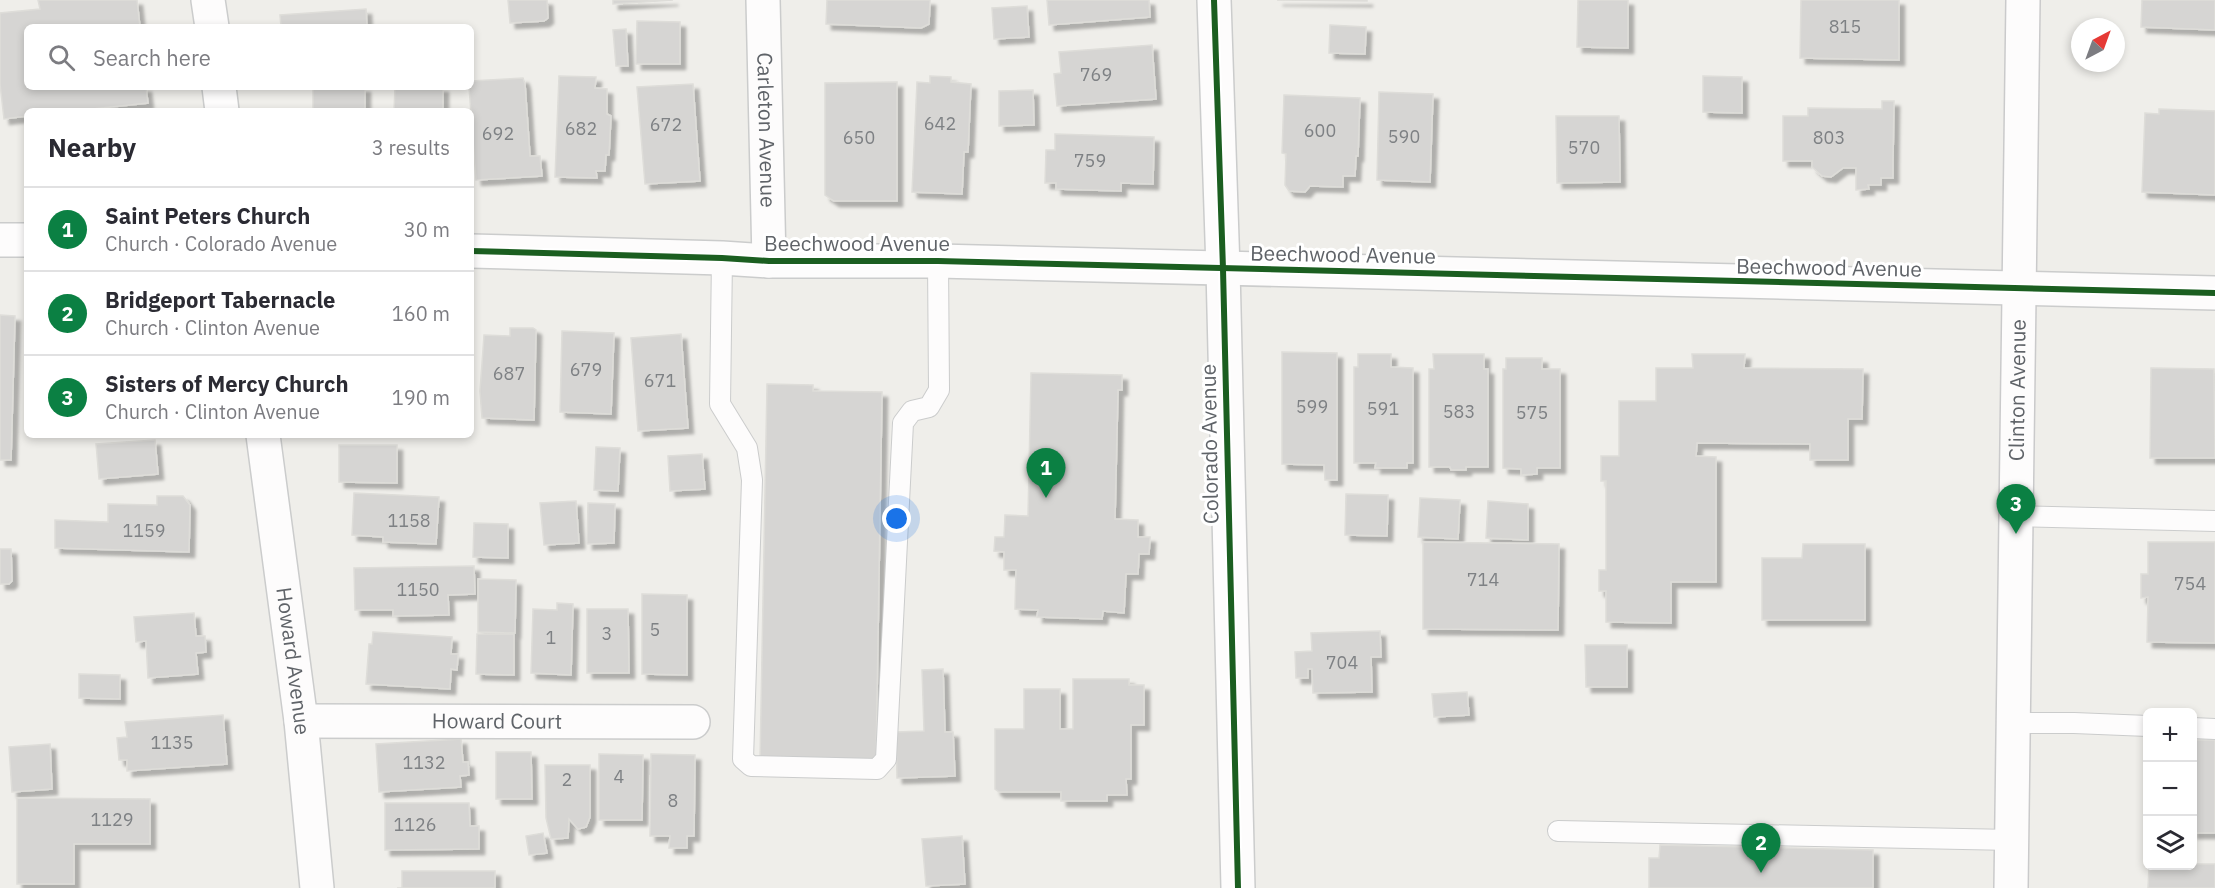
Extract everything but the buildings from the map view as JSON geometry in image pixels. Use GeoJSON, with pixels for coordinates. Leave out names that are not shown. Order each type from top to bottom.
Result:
{"type":"FeatureCollection","features":[{"type":"Feature","properties":{"kind":"street"},"geometry":{"type":"LineString","coordinates":[[208,0],[212,24]]}},
{"type":"Feature","properties":{"kind":"street","name":"Carleton Avenue"},"geometry":{"type":"LineString","coordinates":[[763,0],[769,261]]}},
{"type":"Feature","properties":{"kind":"street","name":"Colorado Avenue"},"geometry":{"type":"LineString","coordinates":[[1214,0],[1238,888]]}},
{"type":"Feature","properties":{"kind":"street","name":"Clinton Avenue"},"geometry":{"type":"LineString","coordinates":[[2011,888],[2023,0]]}},
{"type":"Feature","properties":{"kind":"street"},"geometry":{"type":"LineString","coordinates":[[219,90],[222,108]]}},
{"type":"Feature","properties":{"kind":"street"},"geometry":{"type":"LineString","coordinates":[[0,240],[24,240]]}},
{"type":"Feature","properties":{"kind":"street","name":"Beechwood Avenue"},"geometry":{"type":"LineString","coordinates":[[474,251],[769,261],[938,261],[2215,293]]}},
{"type":"Feature","properties":{"kind":"street","name":"Howard Avenue"},"geometry":{"type":"LineString","coordinates":[[263,438],[301,721],[317,888]]}},
{"type":"Feature","properties":{"kind":"street","name":"Howard Court"},"geometry":{"type":"LineString","coordinates":[[301,721],[693,722]]}},
{"type":"Feature","properties":{"kind":"lane"},"geometry":{"type":"LineString","coordinates":[[722,258],[720,404],[747,448],[752,480],[743,759],[752,766],[877,769],[886,759],[903,423],[912,411],[929,407],[939,390],[938,261]]}},
{"type":"Feature","properties":{"kind":"lane"},"geometry":{"type":"LineString","coordinates":[[2017,516],[2215,521]]}},
{"type":"Feature","properties":{"kind":"lane"},"geometry":{"type":"LineString","coordinates":[[2014,723],[2143,726]]}},
{"type":"Feature","properties":{"kind":"lane"},"geometry":{"type":"LineString","coordinates":[[2197,728],[2215,729]]}},
{"type":"Feature","properties":{"kind":"lane"},"geometry":{"type":"LineString","coordinates":[[1558,831],[2012,840]]}},
{"type":"Feature","properties":{"kind":"cycle path"},"geometry":{"type":"LineString","coordinates":[[1214,0],[1238,888]]}},
{"type":"Feature","properties":{"kind":"cycle path"},"geometry":{"type":"LineString","coordinates":[[474,251],[769,261],[938,261],[2215,293]]}},
{"type":"Feature","properties":{"kind":"place","name":"Saint Peters Church"},"geometry":{"type":"Point","coordinates":[1046,498]}},
{"type":"Feature","properties":{"kind":"place","name":"Sisters of Mercy Church"},"geometry":{"type":"Point","coordinates":[2016,534]}},
{"type":"Feature","properties":{"kind":"place","name":"Bridgeport Tabernacle"},"geometry":{"type":"Point","coordinates":[1761,873]}}]}
